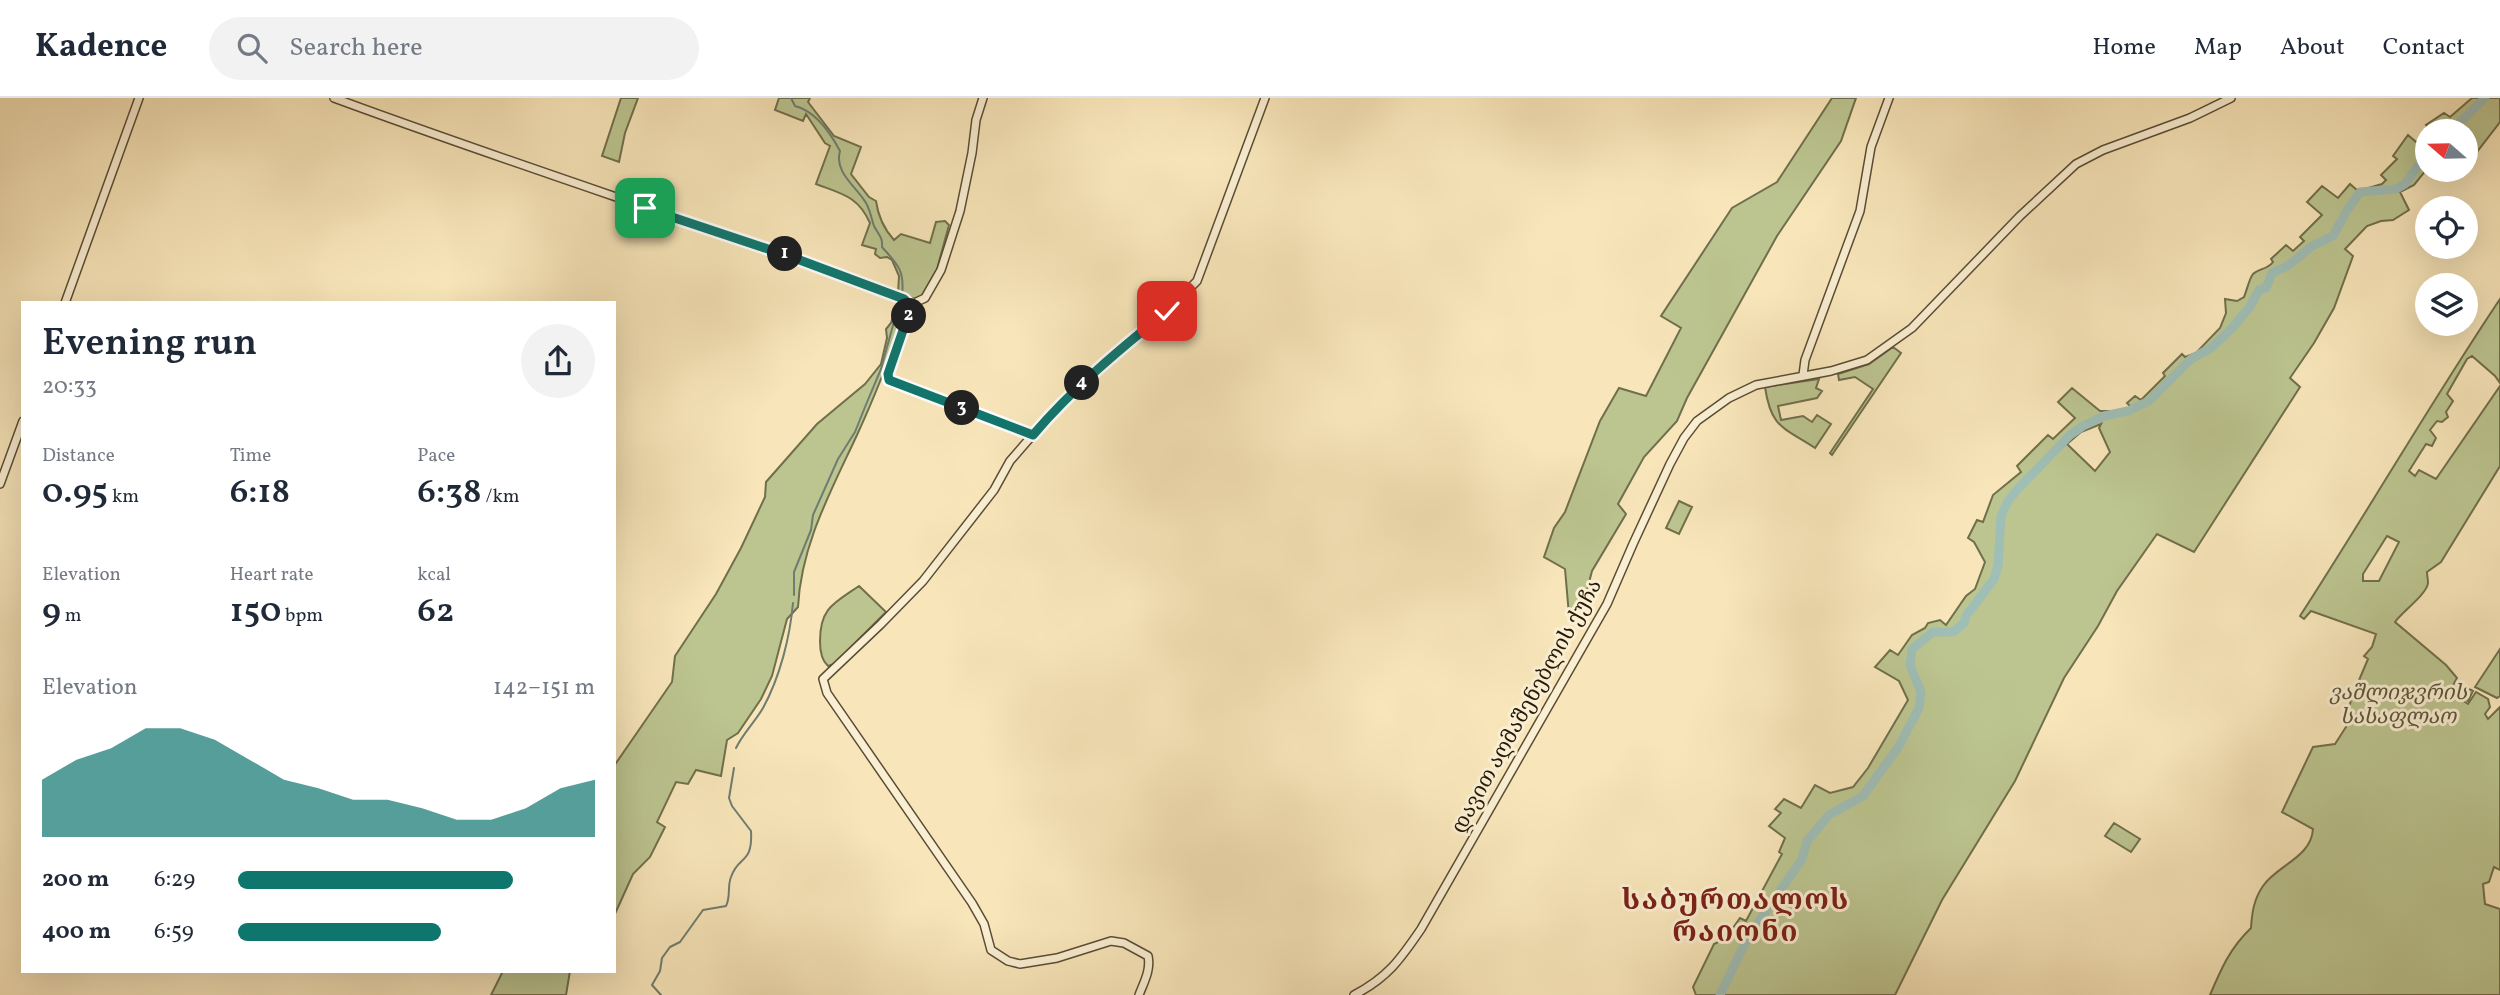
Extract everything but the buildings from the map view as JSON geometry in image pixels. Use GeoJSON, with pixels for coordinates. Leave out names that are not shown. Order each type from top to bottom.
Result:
{"type":"FeatureCollection","features":[{"type":"Feature","properties":{"kind":"street"},"geometry":{"type":"LineString","coordinates":[[66,301],[139,98]]}},
{"type":"Feature","properties":{"kind":"street"},"geometry":{"type":"LineString","coordinates":[[334,98],[904,300],[926,298],[941,270],[960,211],[976,120],[983,98]]}},
{"type":"Feature","properties":{"kind":"street"},"geometry":{"type":"LineString","coordinates":[[1139,995],[1149,967],[1147,956],[1124,943],[1111,941],[1057,958],[1020,964],[999,957],[990,950],[984,924],[972,903],[827,692],[823,679],[923,581],[994,490],[1010,461],[1063,400],[1167,311],[1197,281],[1265,98]]}},
{"type":"Feature","properties":{"kind":"street"},"geometry":{"type":"LineString","coordinates":[[1803,375],[1805,360],[1860,211],[1871,147],[1889,98]]}},
{"type":"Feature","properties":{"kind":"street","name":"დავით აღმაშენებლის ქუჩა"},"geometry":{"type":"LineString","coordinates":[[1354,995],[1375,984],[1396,965],[1421,929],[1604,611],[1684,438],[1697,421],[1729,398],[1756,385],[1831,371],[1867,360],[1902,337],[2020,216],[2084,159],[2190,118],[2231,98]]}},
{"type":"Feature","properties":{"kind":"street"},"geometry":{"type":"LineString","coordinates":[[904,300],[909,314],[887,377],[892,382],[1033,435]]}},
{"type":"Feature","properties":{"kind":"street"},"geometry":{"type":"LineString","coordinates":[[0,484],[21,426]]}},
{"type":"Feature","properties":{"kind":"green space"},"geometry":{"type":"Polygon","coordinates":[[[621,98],[638,98],[625,133],[619,162],[602,156],[621,98]]]}},
{"type":"Feature","properties":{"kind":"green space"},"geometry":{"type":"Polygon","coordinates":[[[779,98],[810,98],[808,102],[834,136],[861,147],[851,174],[869,197],[876,201],[882,222],[894,240],[901,234],[930,243],[936,222],[945,221],[949,225],[937,269],[921,297],[915,299],[898,293],[899,276],[892,260],[887,257],[880,258],[875,254],[876,249],[862,245],[870,223],[860,207],[848,197],[816,184],[830,146],[825,143],[806,114],[803,121],[775,110],[779,98]]]}},
{"type":"Feature","properties":{"kind":"green space"},"geometry":{"type":"Polygon","coordinates":[[[1832,98],[1856,98],[1841,141],[1777,236],[1687,398],[1677,421],[1644,457],[1618,504],[1626,514],[1592,571],[1584,602],[1569,615],[1565,569],[1544,557],[1554,528],[1565,512],[1600,421],[1619,388],[1646,396],[1681,328],[1661,316],[1732,208],[1777,182],[1832,98]]]}},
{"type":"Feature","properties":{"kind":"green space"},"geometry":{"type":"Polygon","coordinates":[[[2472,98],[2500,98],[2500,122],[2478,150],[2478,119],[2435,119],[2444,113],[2450,117],[2472,98]]]}},
{"type":"Feature","properties":{"kind":"green space"},"geometry":{"type":"Polygon","coordinates":[[[2408,135],[2415,141],[2416,182],[2400,192],[2409,210],[2393,220],[2367,226],[2345,249],[2353,256],[2334,308],[2290,378],[2300,387],[2194,552],[2157,534],[2117,591],[2064,678],[2015,781],[1942,900],[1895,995],[1696,995],[1693,987],[1714,944],[1725,939],[1740,918],[1746,921],[1782,854],[1779,852],[1785,838],[1769,826],[1781,813],[1775,809],[1784,799],[1801,808],[1815,785],[1830,793],[1853,787],[1868,768],[1908,700],[1899,681],[1875,667],[1890,650],[1898,655],[1912,635],[1925,628],[1928,623],[1940,620],[1946,625],[1966,596],[1975,589],[1985,562],[1974,542],[1968,538],[1977,520],[1983,522],[1993,495],[2021,472],[2017,466],[2048,435],[2053,439],[2075,418],[2058,402],[2072,388],[2100,411],[2120,411],[2131,407],[2127,403],[2135,396],[2141,400],[2182,354],[2185,357],[2196,353],[2220,328],[2226,313],[2225,299],[2237,301],[2244,297],[2253,274],[2271,265],[2271,259],[2286,245],[2293,251],[2304,241],[2300,237],[2322,215],[2307,202],[2322,186],[2338,198],[2350,184],[2358,191],[2382,184],[2386,180],[2381,175],[2397,159],[2393,156],[2408,135]],[[2101,424],[2081,432],[2067,444],[2095,471],[2110,452],[2099,428],[2101,424]]]}},
{"type":"Feature","properties":{"kind":"green space","name":"ვაშლიჯვრის სასაფლაო"},"geometry":{"type":"Polygon","coordinates":[[[2500,299],[2500,383],[2472,356],[2467,359],[2447,394],[2453,401],[2446,412],[2448,417],[2442,422],[2437,421],[2430,430],[2436,438],[2432,446],[2426,444],[2409,471],[2415,476],[2419,470],[2436,479],[2500,386],[2500,466],[2441,562],[2427,572],[2427,587],[2395,622],[2446,665],[2457,678],[2449,693],[2452,694],[2458,683],[2473,691],[2468,701],[2454,695],[2468,704],[2476,692],[2488,699],[2490,707],[2485,714],[2488,719],[2500,707],[2500,870],[2494,867],[2489,882],[2483,884],[2485,904],[2500,909],[2500,995],[2210,995],[2232,951],[2251,928],[2254,906],[2263,886],[2300,854],[2311,839],[2313,829],[2282,812],[2313,747],[2335,744],[2346,727],[2351,699],[2368,659],[2364,656],[2372,647],[2376,634],[2311,611],[2304,619],[2300,616],[2500,299]],[[2387,536],[2363,574],[2363,581],[2379,581],[2399,542],[2387,536]]]}},
{"type":"Feature","properties":{"kind":"green space"},"geometry":{"type":"Polygon","coordinates":[[[898,300],[906,305],[907,310],[871,404],[811,540],[800,584],[798,607],[787,619],[772,676],[761,699],[738,733],[727,740],[721,776],[696,770],[688,784],[676,782],[657,822],[665,827],[650,857],[633,874],[616,912],[616,763],[672,682],[675,656],[716,594],[741,548],[765,497],[766,482],[817,424],[865,384],[881,364],[887,338],[886,329],[891,323],[898,300]]]}},
{"type":"Feature","properties":{"kind":"green space"},"geometry":{"type":"Polygon","coordinates":[[[1893,347],[1901,353],[1832,455],[1830,453],[1873,389],[1855,377],[1839,380],[1838,374],[1869,364],[1893,347]]]}},
{"type":"Feature","properties":{"kind":"green space"},"geometry":{"type":"Polygon","coordinates":[[[1819,379],[1816,388],[1822,391],[1817,398],[1778,406],[1781,420],[1803,416],[1812,422],[1817,415],[1831,424],[1815,448],[1775,419],[1765,387],[1819,379]]]}},
{"type":"Feature","properties":{"kind":"green space"},"geometry":{"type":"Polygon","coordinates":[[[1679,501],[1692,507],[1679,534],[1666,528],[1679,501]]]}},
{"type":"Feature","properties":{"kind":"green space"},"geometry":{"type":"Polygon","coordinates":[[[859,586],[886,612],[834,664],[828,666],[822,658],[820,648],[823,621],[830,607],[859,586]]]}},
{"type":"Feature","properties":{"kind":"green space"},"geometry":{"type":"Polygon","coordinates":[[[2500,649],[2500,696],[2497,698],[2475,687],[2500,649]]]}},
{"type":"Feature","properties":{"kind":"green space"},"geometry":{"type":"Polygon","coordinates":[[[2114,823],[2140,839],[2131,852],[2105,836],[2114,823]]]}},
{"type":"Feature","properties":{"kind":"green space"},"geometry":{"type":"Polygon","coordinates":[[[502,973],[570,973],[566,995],[491,995],[502,973]]]}},
{"type":"Feature","properties":{"kind":"waterway"},"geometry":{"type":"LineString","coordinates":[[791,98],[795,106],[809,112],[821,123],[840,151],[842,171],[866,203],[881,238],[882,247],[899,268],[902,295]]}},
{"type":"Feature","properties":{"kind":"waterway"},"geometry":{"type":"LineString","coordinates":[[2463,119],[2485,98]]}},
{"type":"Feature","properties":{"kind":"waterway"},"geometry":{"type":"LineString","coordinates":[[1720,995],[1748,937],[1802,859],[1807,841],[1829,815],[1863,796],[1899,746],[1919,708],[1921,692],[1910,665],[1912,649],[1933,632],[1953,632],[1964,623],[1966,616],[1994,579],[1998,566],[2001,516],[2016,491],[2070,435],[2104,416],[2128,411],[2149,401],[2191,359],[2211,348],[2249,308],[2259,290],[2266,288],[2272,273],[2289,265],[2312,246],[2333,236],[2360,192],[2396,189],[2405,184],[2415,170]]}},
{"type":"Feature","properties":{"kind":"waterway"},"geometry":{"type":"LineString","coordinates":[[794,595],[794,572],[811,530],[813,515],[838,459],[855,432],[881,369],[900,300]]}},
{"type":"Feature","properties":{"kind":"waterway"},"geometry":{"type":"LineString","coordinates":[[736,748],[763,708],[774,683],[787,643],[793,603]]}},
{"type":"Feature","properties":{"kind":"waterway"},"geometry":{"type":"LineString","coordinates":[[661,995],[652,985],[660,971],[662,958],[670,947],[680,942],[703,910],[726,906],[731,877],[750,849],[751,831],[729,798],[734,768]]}},
{"type":"Feature","properties":{"kind":"district","name":"საბურთალოს რაიონი"},"geometry":{"type":"Point","coordinates":[1736,915]}},
{"type":"Feature","properties":{"kind":"route"},"geometry":{"type":"LineString","coordinates":[[645,208],[727,234],[908,301],[910,310],[887,377],[889,380],[1033,435],[1063,400],[1167,311]]}}]}
